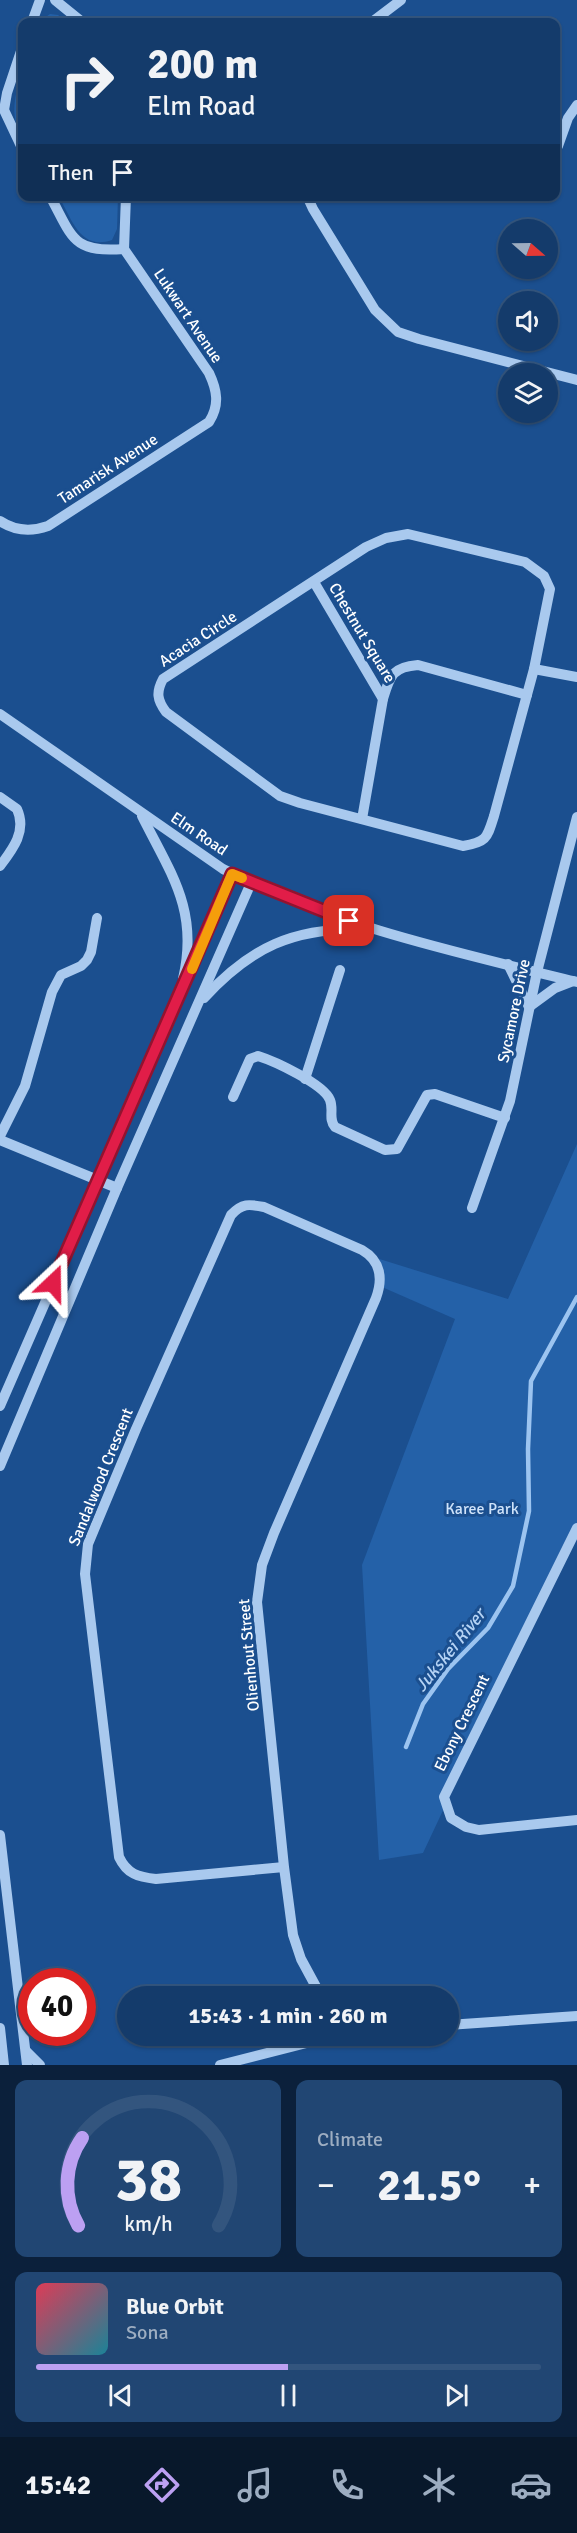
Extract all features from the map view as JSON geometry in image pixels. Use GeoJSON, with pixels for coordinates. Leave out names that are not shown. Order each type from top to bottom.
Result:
{"type":"FeatureCollection","features":[{"type":"Feature","properties":{"kind":"street"},"geometry":{"type":"LineString","coordinates":[[33,18],[40,0]]}},
{"type":"Feature","properties":{"kind":"street"},"geometry":{"type":"LineString","coordinates":[[55,0],[77,18]]}},
{"type":"Feature","properties":{"kind":"street"},"geometry":{"type":"LineString","coordinates":[[377,18],[401,0]]}},
{"type":"Feature","properties":{"kind":"street"},"geometry":{"type":"LineString","coordinates":[[18,60],[4,110],[18,140]]}},
{"type":"Feature","properties":{"kind":"street"},"geometry":{"type":"LineString","coordinates":[[560,140],[568,118],[577,105]]}},
{"type":"Feature","properties":{"kind":"street"},"geometry":{"type":"LineString","coordinates":[[53,201],[77,243],[98,250],[124,249],[126,201]]}},
{"type":"Feature","properties":{"kind":"street"},"geometry":{"type":"LineString","coordinates":[[310,201],[375,310],[398,332],[577,380]]}},
{"type":"Feature","properties":{"kind":"street","name":"Lukwart Avenue"},"geometry":{"type":"LineString","coordinates":[[124,249],[209,373],[217,403]]}},
{"type":"Feature","properties":{"kind":"street","name":"Tamarisk Avenue"},"geometry":{"type":"LineString","coordinates":[[0,522],[19,529],[39,529],[48,526],[209,422],[217,403]]}},
{"type":"Feature","properties":{"kind":"street","name":"Acacia Circle"},"geometry":{"type":"LineString","coordinates":[[408,534],[525,562],[544,576],[550,589],[534,669],[494,816],[484,841],[463,846],[280,796],[166,712],[160,704],[157,691],[163,679],[314,582],[366,547],[386,538],[408,534]]}},
{"type":"Feature","properties":{"kind":"street","name":"Chestnut Square"},"geometry":{"type":"LineString","coordinates":[[314,582],[383,699]]}},
{"type":"Feature","properties":{"kind":"street","name":"Chestnut Square"},"geometry":{"type":"LineString","coordinates":[[362,819],[383,699],[388,682],[395,671],[403,666],[418,665],[527,695]]}},
{"type":"Feature","properties":{"kind":"street"},"geometry":{"type":"LineString","coordinates":[[534,669],[577,677]]}},
{"type":"Feature","properties":{"kind":"street","name":"Elm Road"},"geometry":{"type":"LineString","coordinates":[[0,714],[141,813],[232,874],[251,883],[372,929],[575,981]]}},
{"type":"Feature","properties":{"kind":"street"},"geometry":{"type":"LineString","coordinates":[[0,798],[17,809],[21,825],[20,836],[0,866]]}},
{"type":"Feature","properties":{"kind":"street"},"geometry":{"type":"LineString","coordinates":[[141,813],[173,875],[185,907],[187,950],[176,1005]]}},
{"type":"Feature","properties":{"kind":"street","name":"Sycamore Drive"},"geometry":{"type":"LineString","coordinates":[[472,1208],[505,1118],[537,972],[577,817]]}},
{"type":"Feature","properties":{"kind":"street"},"geometry":{"type":"LineString","coordinates":[[0,1406],[232,874]]}},
{"type":"Feature","properties":{"kind":"street"},"geometry":{"type":"LineString","coordinates":[[0,1466],[117,1188],[251,883]]}},
{"type":"Feature","properties":{"kind":"street"},"geometry":{"type":"LineString","coordinates":[[97,918],[91,952],[87,960],[81,966],[61,975],[52,992],[25,1086],[0,1138],[117,1188]]}},
{"type":"Feature","properties":{"kind":"street"},"geometry":{"type":"LineString","coordinates":[[199,1004],[245,961],[275,943],[317,932],[372,929]]}},
{"type":"Feature","properties":{"kind":"street"},"geometry":{"type":"LineString","coordinates":[[508,964],[529,1007],[555,988],[575,981]]}},
{"type":"Feature","properties":{"kind":"street"},"geometry":{"type":"LineString","coordinates":[[305,1079],[340,970]]}},
{"type":"Feature","properties":{"kind":"street"},"geometry":{"type":"LineString","coordinates":[[233,1097],[252,1057],[262,1057],[305,1079],[328,1096],[331,1102],[331,1122],[335,1128],[390,1151],[397,1149],[427,1095],[435,1095],[505,1118]]}},
{"type":"Feature","properties":{"kind":"street","name":"Sandalwood Crescent"},"geometry":{"type":"LineString","coordinates":[[284,1867],[156,1879],[135,1875],[124,1867],[119,1857],[91,1634],[85,1574],[86,1556],[88,1544],[141,1418],[231,1215],[236,1209],[247,1204],[264,1207],[362,1250],[371,1257]]}},
{"type":"Feature","properties":{"kind":"street","name":"Olienhout Street"},"geometry":{"type":"LineString","coordinates":[[316,1986],[296,1945],[284,1867],[259,1624],[259,1585],[262,1565],[274,1533],[379,1290],[380,1273],[371,1257]]}},
{"type":"Feature","properties":{"kind":"street","name":"Ebony Crescent"},"geometry":{"type":"LineString","coordinates":[[577,1528],[444,1797],[451,1818],[466,1827],[479,1830],[577,1820]]}},
{"type":"Feature","properties":{"kind":"street"},"geometry":{"type":"LineString","coordinates":[[0,1835],[27,2065]]}},
{"type":"Feature","properties":{"kind":"street"},"geometry":{"type":"LineString","coordinates":[[459,2024],[577,2016]]}},
{"type":"Feature","properties":{"kind":"street"},"geometry":{"type":"LineString","coordinates":[[0,2028],[4,2065]]}},
{"type":"Feature","properties":{"kind":"street"},"geometry":{"type":"LineString","coordinates":[[220,2065],[295,2046]]}},
{"type":"Feature","properties":{"kind":"street"},"geometry":{"type":"LineString","coordinates":[[26,2051],[40,2065]]}},
{"type":"Feature","properties":{"kind":"green space"},"geometry":{"type":"Polygon","coordinates":[[[50,14],[62,18],[44,18],[50,14]]]}},
{"type":"Feature","properties":{"kind":"green space"},"geometry":{"type":"Polygon","coordinates":[[[18,86],[18,129],[14,113],[18,86]]]}},
{"type":"Feature","properties":{"kind":"green space"},"geometry":{"type":"Polygon","coordinates":[[[61,201],[118,201],[117,229],[112,240],[92,241],[78,231],[61,201]]]}},
{"type":"Feature","properties":{"kind":"green space","name":"Karee Park"},"geometry":{"type":"Polygon","coordinates":[[[577,1144],[577,1525],[423,1853],[379,1860],[362,1565],[455,1319],[382,1287],[373,1257],[508,1299],[577,1144]]]}},
{"type":"Feature","properties":{"kind":"waterway","name":"Jukskei River"},"geometry":{"type":"LineString","coordinates":[[406,1747],[423,1704],[448,1669],[488,1628],[513,1586],[529,1511],[528,1449],[531,1381],[577,1297]]}},
{"type":"Feature","properties":{"kind":"slow traffic"},"geometry":{"type":"LineString","coordinates":[[192,969],[232,874],[242,878]]}},
{"type":"Feature","properties":{"kind":"route"},"geometry":{"type":"LineString","coordinates":[[53,1283],[232,874],[349,921]]}}]}
